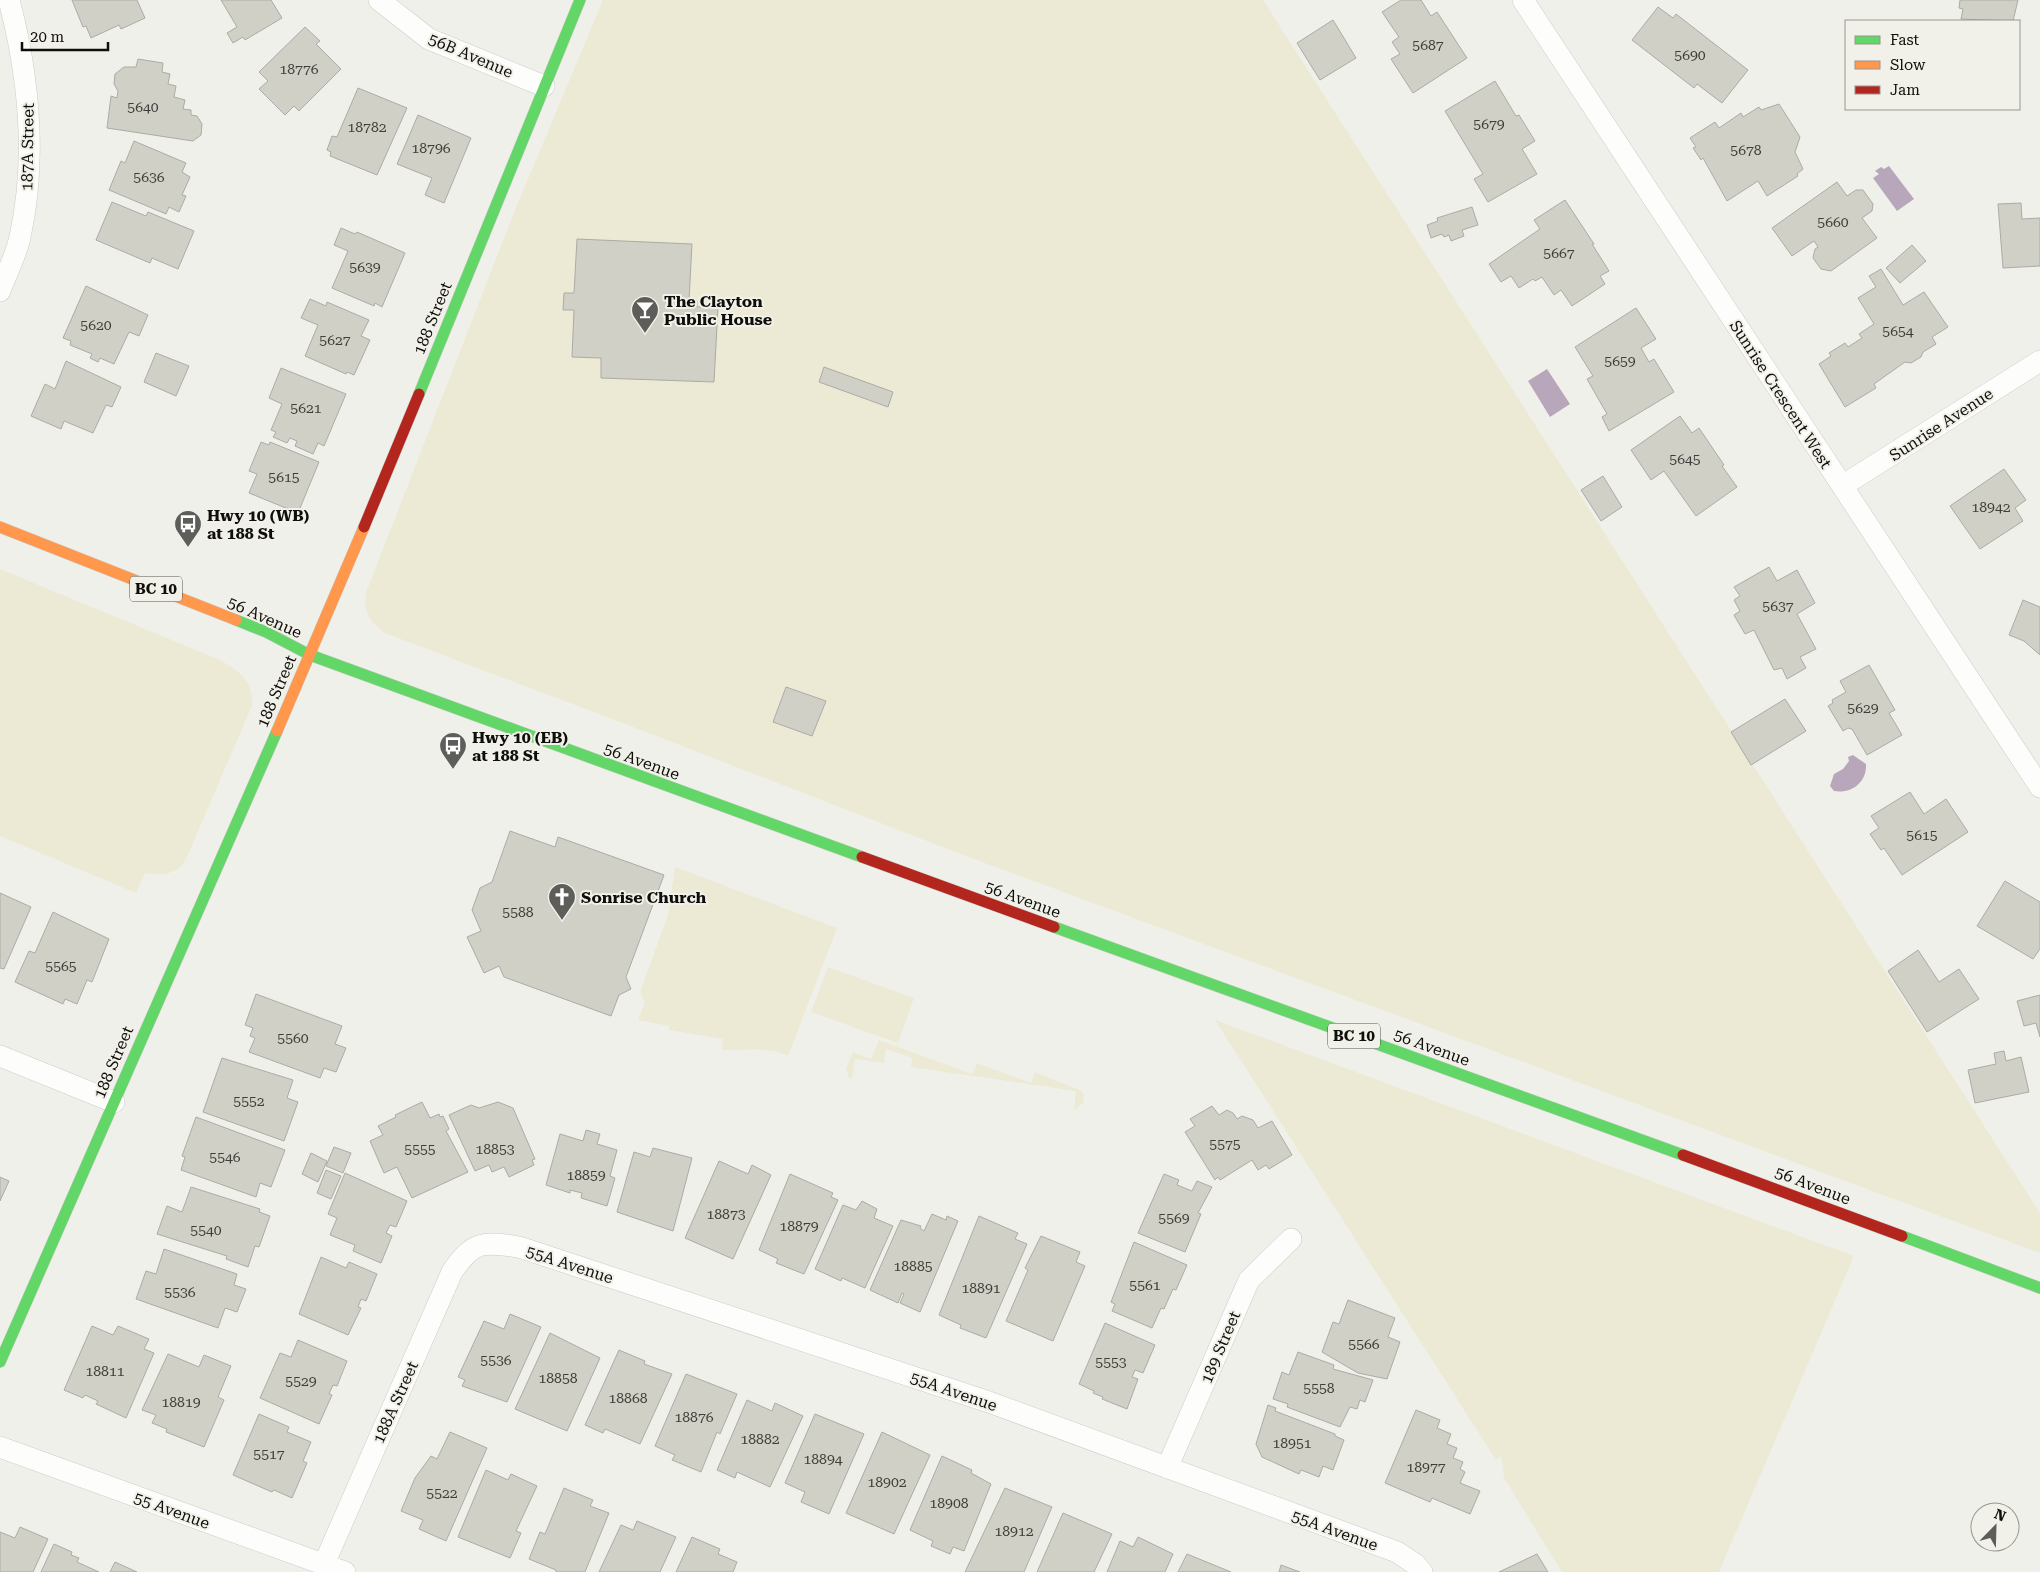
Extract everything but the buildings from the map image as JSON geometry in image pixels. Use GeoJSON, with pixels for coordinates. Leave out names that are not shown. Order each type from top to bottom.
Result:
{"type":"FeatureCollection","features":[{"type":"Feature","properties":{"kind":"main road","name":"188 Street"},"geometry":{"type":"LineString","coordinates":[[0,1362],[310,655],[580,0]]}},
{"type":"Feature","properties":{"kind":"main road","name":"56 Avenue"},"geometry":{"type":"LineString","coordinates":[[0,527],[266,632],[310,655],[668,788],[1740,1176],[2040,1288]]}},
{"type":"Feature","properties":{"kind":"street","name":"187A Street"},"geometry":{"type":"LineString","coordinates":[[0,291],[19,240],[30,169],[27,94],[17,29],[9,0]]}},
{"type":"Feature","properties":{"kind":"street","name":"56B Avenue"},"geometry":{"type":"LineString","coordinates":[[379,0],[429,39],[544,86]]}},
{"type":"Feature","properties":{"kind":"street","name":"Sunrise Crescent West"},"geometry":{"type":"LineString","coordinates":[[1523,0],[2040,787]]}},
{"type":"Feature","properties":{"kind":"street","name":"Sunrise Avenue"},"geometry":{"type":"LineString","coordinates":[[1842,486],[2040,361]]}},
{"type":"Feature","properties":{"kind":"street"},"geometry":{"type":"LineString","coordinates":[[0,1056],[114,1102]]}},
{"type":"Feature","properties":{"kind":"street","name":"189 Street"},"geometry":{"type":"LineString","coordinates":[[1167,1468],[1249,1280],[1291,1239]]}},
{"type":"Feature","properties":{"kind":"street","name":"55A Avenue"},"geometry":{"type":"LineString","coordinates":[[475,1246],[496,1243],[528,1250],[989,1402],[1397,1552],[1415,1564],[1422,1572]]}},
{"type":"Feature","properties":{"kind":"street","name":"188A Street"},"geometry":{"type":"LineString","coordinates":[[324,1564],[452,1272],[462,1257],[475,1246]]}},
{"type":"Feature","properties":{"kind":"street","name":"55 Avenue"},"geometry":{"type":"LineString","coordinates":[[0,1447],[345,1572]]}},
{"type":"Feature","properties":{"kind":"shaded area"},"geometry":{"type":"Polygon","coordinates":[[[603,0],[1263,0],[2040,1213],[2040,1253],[963,855],[385,633],[379,629],[371,620],[366,609],[367,590],[515,210],[603,0]]]}},
{"type":"Feature","properties":{"kind":"shaded area"},"geometry":{"type":"Polygon","coordinates":[[[1889,166],[1914,199],[1897,211],[1873,178],[1879,174],[1875,171],[1881,167],[1884,169],[1889,166]]]}},
{"type":"Feature","properties":{"kind":"shaded area"},"geometry":{"type":"Polygon","coordinates":[[[1547,369],[1570,404],[1550,417],[1528,381],[1547,369]]]}},
{"type":"Feature","properties":{"kind":"shaded area"},"geometry":{"type":"Polygon","coordinates":[[[0,569],[220,660],[234,668],[244,678],[251,690],[252,706],[186,859],[174,871],[163,874],[145,873],[136,893],[0,836],[0,569]]]}},
{"type":"Feature","properties":{"kind":"shaded area"},"geometry":{"type":"Polygon","coordinates":[[[1853,755],[1866,764],[1864,776],[1852,789],[1834,791],[1830,786],[1834,774],[1843,769],[1849,761],[1848,757],[1853,755]]]}},
{"type":"Feature","properties":{"kind":"shaded area"},"geometry":{"type":"Polygon","coordinates":[[[675,867],[837,928],[788,1056],[764,1050],[722,1050],[723,1039],[669,1030],[669,1026],[638,1020],[645,1003],[640,992],[668,915],[675,867]]]}},
{"type":"Feature","properties":{"kind":"shaded area"},"geometry":{"type":"Polygon","coordinates":[[[828,967],[914,998],[898,1043],[811,1012],[828,967]]]}},
{"type":"Feature","properties":{"kind":"shaded area"},"geometry":{"type":"Polygon","coordinates":[[[1215,1020],[1854,1256],[1719,1572],[1562,1572],[1504,1478],[1501,1455],[1496,1460],[1215,1020]]]}},
{"type":"Feature","properties":{"kind":"shaded area"},"geometry":{"type":"Polygon","coordinates":[[[879,1040],[972,1074],[977,1063],[1031,1083],[1035,1072],[1080,1090],[1084,1094],[1083,1103],[1074,1110],[1076,1091],[911,1067],[912,1058],[886,1049],[884,1063],[855,1059],[852,1079],[849,1078],[846,1069],[853,1052],[871,1059],[879,1040]]]}},
{"type":"Feature","properties":{"kind":"traffic: fast"},"geometry":{"type":"LineString","coordinates":[[419,394],[580,0]]}},
{"type":"Feature","properties":{"kind":"traffic: fast"},"geometry":{"type":"LineString","coordinates":[[236,620],[266,632],[310,655],[862,857]]}},
{"type":"Feature","properties":{"kind":"traffic: fast"},"geometry":{"type":"LineString","coordinates":[[0,1362],[277,731]]}},
{"type":"Feature","properties":{"kind":"traffic: fast"},"geometry":{"type":"LineString","coordinates":[[1054,927],[1683,1155]]}},
{"type":"Feature","properties":{"kind":"traffic: fast"},"geometry":{"type":"LineString","coordinates":[[1902,1236],[2040,1288]]}},
{"type":"Feature","properties":{"kind":"traffic: slow"},"geometry":{"type":"LineString","coordinates":[[0,527],[236,620]]}},
{"type":"Feature","properties":{"kind":"traffic: slow"},"geometry":{"type":"LineString","coordinates":[[277,731],[364,527]]}},
{"type":"Feature","properties":{"kind":"traffic: jam"},"geometry":{"type":"LineString","coordinates":[[364,527],[419,394]]}},
{"type":"Feature","properties":{"kind":"traffic: jam"},"geometry":{"type":"LineString","coordinates":[[862,857],[1054,927]]}},
{"type":"Feature","properties":{"kind":"traffic: jam"},"geometry":{"type":"LineString","coordinates":[[1683,1155],[1902,1236]]}},
{"type":"Feature","properties":{"kind":"place","name":"The Clayton Public House"},"geometry":{"type":"Point","coordinates":[645,334]}},
{"type":"Feature","properties":{"kind":"place","name":"Hwy 10 (WB) at 188 St"},"geometry":{"type":"Point","coordinates":[188,548]}},
{"type":"Feature","properties":{"kind":"place","name":"Hwy 10 (EB) at 188 St"},"geometry":{"type":"Point","coordinates":[453,770]}},
{"type":"Feature","properties":{"kind":"place","name":"Sonrise Church"},"geometry":{"type":"Point","coordinates":[562,921]}}]}
